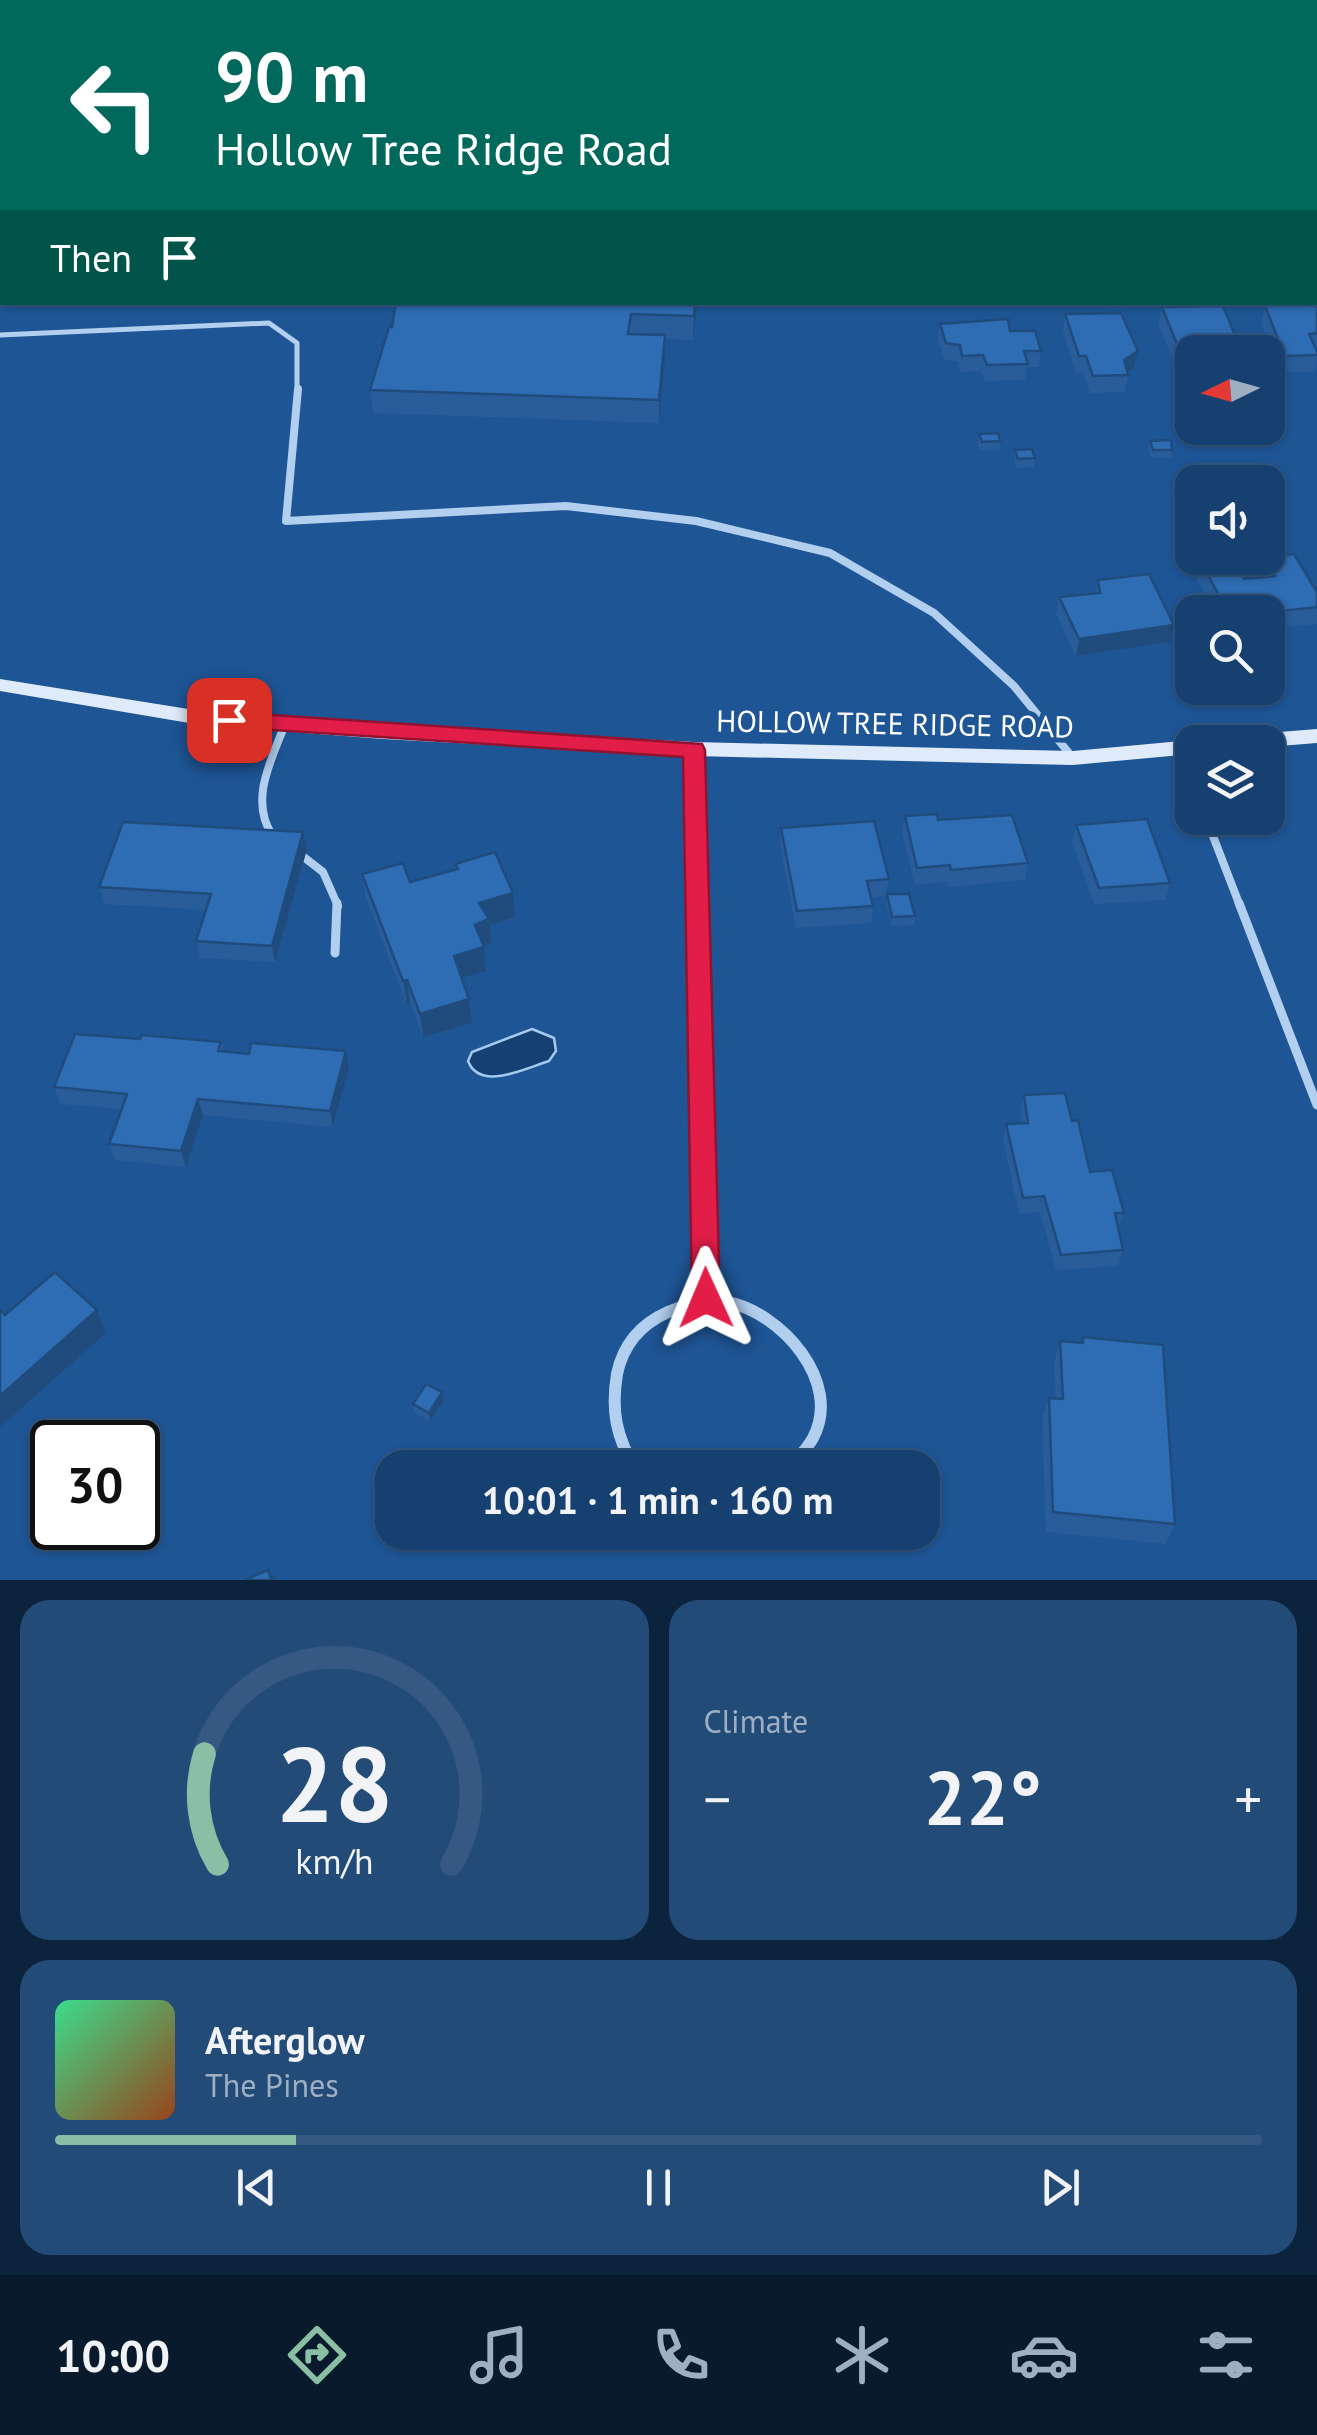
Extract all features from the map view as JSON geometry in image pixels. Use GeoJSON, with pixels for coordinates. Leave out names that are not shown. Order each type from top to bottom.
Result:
{"type":"FeatureCollection","features":[{"type":"Feature","properties":{"kind":"main road","name":"HOLLOW TREE RIDGE ROAD"},"geometry":{"type":"LineString","coordinates":[[0,685],[201,718],[694,750],[1074,758],[1175,749]]}},
{"type":"Feature","properties":{"kind":"main road"},"geometry":{"type":"LineString","coordinates":[[1285,739],[1317,736]]}},
{"type":"Feature","properties":{"kind":"street"},"geometry":{"type":"LineString","coordinates":[[694,750],[706,1298]]}},
{"type":"Feature","properties":{"kind":"street"},"geometry":{"type":"LineString","coordinates":[[624,1450],[612,1419],[620,1358],[642,1327],[673,1305],[706,1298],[753,1310],[780,1324],[810,1365],[817,1380],[820,1408],[811,1440],[803,1450]]}},
{"type":"Feature","properties":{"kind":"lane"},"geometry":{"type":"LineString","coordinates":[[0,335],[269,323],[296,344],[298,386],[286,521],[566,506],[696,521],[830,552],[934,614],[1014,686],[1074,758]]}},
{"type":"Feature","properties":{"kind":"lane"},"geometry":{"type":"LineString","coordinates":[[284,724],[260,817],[270,833],[322,867],[332,881],[338,917],[335,953]]}},
{"type":"Feature","properties":{"kind":"lane"},"geometry":{"type":"LineString","coordinates":[[1213,835],[1317,1105]]}},
{"type":"Feature","properties":{"kind":"water"},"geometry":{"type":"Polygon","coordinates":[[[532,1029],[554,1038],[556,1051],[549,1061],[493,1076],[482,1075],[468,1061],[472,1052],[532,1029]]]}},
{"type":"Feature","properties":{"kind":"building"},"geometry":{"type":"Polygon","coordinates":[[[396,305],[695,305],[694,316],[631,314],[628,334],[665,335],[659,400],[370,390],[396,305]]]}},
{"type":"Feature","properties":{"kind":"building"},"geometry":{"type":"Polygon","coordinates":[[[1317,305],[1317,333],[1309,334],[1317,355],[1285,356],[1285,335],[1277,335],[1265,306],[1317,305]]]}},
{"type":"Feature","properties":{"kind":"building"},"geometry":{"type":"Polygon","coordinates":[[[1223,306],[1235,335],[1175,335],[1175,339],[1162,307],[1223,306]]]}},
{"type":"Feature","properties":{"kind":"building"},"geometry":{"type":"Polygon","coordinates":[[[1121,313],[1138,351],[1124,360],[1128,375],[1093,376],[1086,356],[1079,356],[1065,314],[1121,313]]]}},
{"type":"Feature","properties":{"kind":"building"},"geometry":{"type":"Polygon","coordinates":[[[1008,319],[1010,331],[1035,331],[1041,351],[1024,351],[1028,364],[987,365],[983,355],[962,356],[960,345],[946,343],[940,324],[1008,319]]]}},
{"type":"Feature","properties":{"kind":"building"},"geometry":{"type":"Polygon","coordinates":[[[998,433],[1000,441],[982,442],[979,434],[998,433]]]}},
{"type":"Feature","properties":{"kind":"building"},"geometry":{"type":"Polygon","coordinates":[[[1171,440],[1172,450],[1153,450],[1150,441],[1171,440]]]}},
{"type":"Feature","properties":{"kind":"building"},"geometry":{"type":"Polygon","coordinates":[[[1032,449],[1035,458],[1018,459],[1015,450],[1032,449]]]}},
{"type":"Feature","properties":{"kind":"building"},"geometry":{"type":"Polygon","coordinates":[[[1294,554],[1317,592],[1317,607],[1285,611],[1285,595],[1219,595],[1208,575],[1242,575],[1244,579],[1285,575],[1285,555],[1294,554]]]}},
{"type":"Feature","properties":{"kind":"building"},"geometry":{"type":"Polygon","coordinates":[[[1149,574],[1174,625],[1079,639],[1059,597],[1100,593],[1098,580],[1149,574]]]}},
{"type":"Feature","properties":{"kind":"building"},"geometry":{"type":"Polygon","coordinates":[[[937,814],[938,820],[1012,815],[1028,863],[951,870],[950,865],[917,868],[905,816],[937,814]]]}},
{"type":"Feature","properties":{"kind":"building"},"geometry":{"type":"Polygon","coordinates":[[[1147,819],[1170,883],[1099,888],[1076,825],[1147,819]]]}},
{"type":"Feature","properties":{"kind":"building"},"geometry":{"type":"Polygon","coordinates":[[[874,821],[889,879],[867,881],[873,906],[797,911],[781,828],[874,821]]]}},
{"type":"Feature","properties":{"kind":"building"},"geometry":{"type":"Polygon","coordinates":[[[123,822],[303,832],[272,946],[196,941],[211,894],[99,887],[123,822]]]}},
{"type":"Feature","properties":{"kind":"building"},"geometry":{"type":"Polygon","coordinates":[[[495,852],[513,893],[479,903],[489,919],[475,925],[484,947],[454,956],[469,999],[420,1014],[407,980],[403,981],[362,874],[403,863],[410,882],[458,869],[455,864],[495,852]]]}},
{"type":"Feature","properties":{"kind":"building"},"geometry":{"type":"Polygon","coordinates":[[[887,894],[909,894],[915,916],[892,917],[887,894]]]}},
{"type":"Feature","properties":{"kind":"building"},"geometry":{"type":"Polygon","coordinates":[[[75,1034],[221,1042],[218,1051],[249,1054],[251,1043],[346,1051],[330,1111],[198,1099],[181,1151],[109,1144],[127,1094],[54,1087],[75,1034]]]}},
{"type":"Feature","properties":{"kind":"building"},"geometry":{"type":"Polygon","coordinates":[[[1065,1093],[1072,1121],[1078,1120],[1090,1172],[1112,1170],[1124,1213],[1115,1213],[1123,1250],[1061,1255],[1044,1196],[1023,1198],[1006,1124],[1028,1123],[1024,1095],[1065,1093]]]}},
{"type":"Feature","properties":{"kind":"building"},"geometry":{"type":"Polygon","coordinates":[[[55,1272],[97,1310],[0,1396],[0,1310],[5,1315],[55,1272]]]}},
{"type":"Feature","properties":{"kind":"building"},"geometry":{"type":"Polygon","coordinates":[[[1083,1337],[1163,1345],[1175,1524],[1053,1512],[1049,1398],[1063,1399],[1060,1341],[1083,1343],[1083,1337]]]}},
{"type":"Feature","properties":{"kind":"building"},"geometry":{"type":"Polygon","coordinates":[[[426,1384],[442,1392],[429,1413],[413,1404],[426,1384]]]}},
{"type":"Feature","properties":{"kind":"building"},"geometry":{"type":"Polygon","coordinates":[[[268,1570],[275,1580],[245,1580],[268,1570]]]}},
{"type":"Feature","properties":{"kind":"route"},"geometry":{"type":"LineString","coordinates":[[229,720],[694,750],[706,1298]]}}]}
